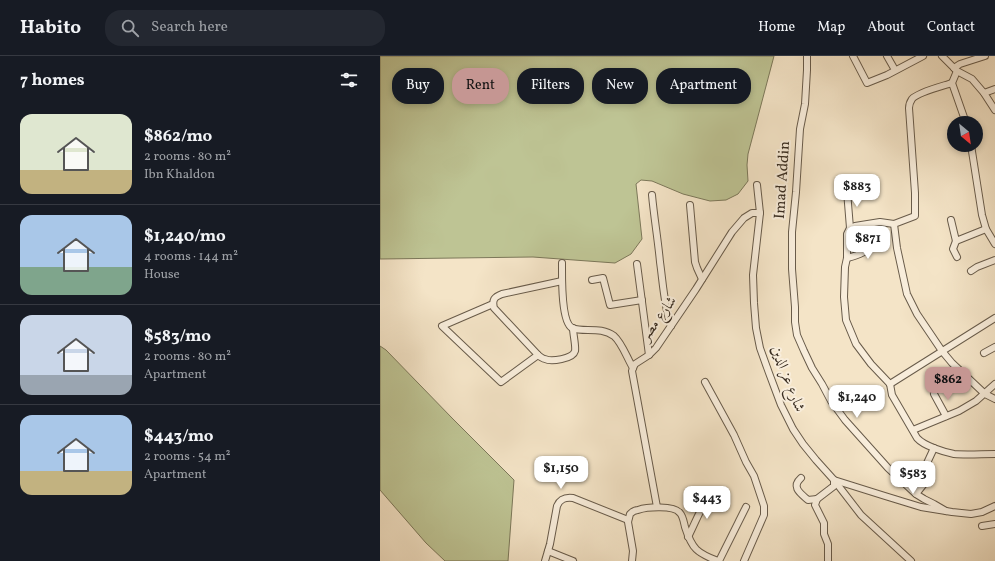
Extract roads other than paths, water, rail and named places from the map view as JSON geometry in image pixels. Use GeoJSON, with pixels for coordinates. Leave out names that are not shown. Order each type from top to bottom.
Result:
{"type":"FeatureCollection","features":[{"type":"Feature","properties":{"kind":"street","name":"Imad Addin"},"geometry":{"type":"LineString","coordinates":[[807,56],[805,104],[800,129],[792,232],[792,269],[797,335],[812,368],[832,401],[846,420],[888,468],[916,494],[946,511]]}},
{"type":"Feature","properties":{"kind":"street"},"geometry":{"type":"LineString","coordinates":[[853,56],[867,83],[923,56]]}},
{"type":"Feature","properties":{"kind":"street"},"geometry":{"type":"LineString","coordinates":[[887,56],[896,70]]}},
{"type":"Feature","properties":{"kind":"street"},"geometry":{"type":"LineString","coordinates":[[942,56],[956,70],[972,78],[995,110]]}},
{"type":"Feature","properties":{"kind":"street"},"geometry":{"type":"LineString","coordinates":[[964,116],[952,83],[956,70],[960,64],[985,56]]}},
{"type":"Feature","properties":{"kind":"street"},"geometry":{"type":"LineString","coordinates":[[850,228],[880,222],[894,224],[915,216],[915,193],[909,108],[910,103],[913,98],[919,94],[952,83]]}},
{"type":"Feature","properties":{"kind":"street"},"geometry":{"type":"LineString","coordinates":[[984,93],[995,88]]}},
{"type":"Feature","properties":{"kind":"street"},"geometry":{"type":"LineString","coordinates":[[972,152],[982,215],[986,229],[995,244]]}},
{"type":"Feature","properties":{"kind":"street","name":"شارع عز الدين"},"geometry":{"type":"LineString","coordinates":[[757,185],[760,213],[753,275],[756,328],[760,348],[781,405],[793,429],[816,460],[862,515],[911,561]]}},
{"type":"Feature","properties":{"kind":"street"},"geometry":{"type":"LineString","coordinates":[[847,191],[850,228],[847,234],[844,296],[846,320],[856,344],[871,364],[890,384],[892,395],[918,439],[934,448],[954,454],[995,454]]}},
{"type":"Feature","properties":{"kind":"street"},"geometry":{"type":"LineString","coordinates":[[652,195],[662,284],[671,326]]}},
{"type":"Feature","properties":{"kind":"street"},"geometry":{"type":"LineString","coordinates":[[690,205],[695,262],[702,279]]}},
{"type":"Feature","properties":{"kind":"street","name":"شارع مصر"},"geometry":{"type":"LineString","coordinates":[[633,368],[635,364],[649,355],[656,348],[739,223],[752,213],[760,213]]}},
{"type":"Feature","properties":{"kind":"street"},"geometry":{"type":"LineString","coordinates":[[951,220],[956,241],[953,249],[957,257]]}},
{"type":"Feature","properties":{"kind":"street"},"geometry":{"type":"LineString","coordinates":[[894,224],[897,248],[907,294],[917,314],[952,363],[985,394],[995,399]]}},
{"type":"Feature","properties":{"kind":"street"},"geometry":{"type":"LineString","coordinates":[[956,241],[986,229]]}},
{"type":"Feature","properties":{"kind":"street"},"geometry":{"type":"LineString","coordinates":[[847,258],[855,256],[870,248],[875,241]]}},
{"type":"Feature","properties":{"kind":"street"},"geometry":{"type":"LineString","coordinates":[[971,271],[976,267],[995,260]]}},
{"type":"Feature","properties":{"kind":"street"},"geometry":{"type":"LineString","coordinates":[[562,263],[565,316],[568,324],[575,329],[602,330],[613,335],[621,344],[633,368],[632,371],[657,508]]}},
{"type":"Feature","properties":{"kind":"street"},"geometry":{"type":"LineString","coordinates":[[637,264],[649,355]]}},
{"type":"Feature","properties":{"kind":"street"},"geometry":{"type":"LineString","coordinates":[[592,280],[603,278],[610,304],[642,300]]}},
{"type":"Feature","properties":{"kind":"street"},"geometry":{"type":"LineString","coordinates":[[562,281],[502,294],[496,296],[493,304],[494,308],[538,355],[544,359],[561,359],[573,355],[575,352],[573,328]]}},
{"type":"Feature","properties":{"kind":"street"},"geometry":{"type":"LineString","coordinates":[[493,304],[442,326],[502,382],[538,355]]}},
{"type":"Feature","properties":{"kind":"street"},"geometry":{"type":"LineString","coordinates":[[890,384],[995,318]]}},
{"type":"Feature","properties":{"kind":"street"},"geometry":{"type":"LineString","coordinates":[[984,353],[995,347]]}},
{"type":"Feature","properties":{"kind":"street"},"geometry":{"type":"LineString","coordinates":[[705,382],[734,435],[754,476],[764,506],[764,515],[744,561]]}},
{"type":"Feature","properties":{"kind":"street"},"geometry":{"type":"LineString","coordinates":[[913,430],[959,411],[976,401],[995,384]]}},
{"type":"Feature","properties":{"kind":"street"},"geometry":{"type":"LineString","coordinates":[[934,394],[946,416]]}},
{"type":"Feature","properties":{"kind":"street"},"geometry":{"type":"LineString","coordinates":[[916,494],[926,479],[921,476],[934,448]]}},
{"type":"Feature","properties":{"kind":"street"},"geometry":{"type":"LineString","coordinates":[[800,478],[796,485],[797,488],[808,500],[817,499],[833,487],[835,484],[834,480],[921,507],[971,514],[982,512],[995,506]]}},
{"type":"Feature","properties":{"kind":"street"},"geometry":{"type":"LineString","coordinates":[[688,537],[706,501],[712,494],[719,492]]}},
{"type":"Feature","properties":{"kind":"street"},"geometry":{"type":"LineString","coordinates":[[545,561],[557,506],[563,498],[573,498],[628,520]]}},
{"type":"Feature","properties":{"kind":"street"},"geometry":{"type":"LineString","coordinates":[[817,499],[815,505],[824,524],[824,534],[828,544],[828,561]]}},
{"type":"Feature","properties":{"kind":"street"},"geometry":{"type":"LineString","coordinates":[[632,561],[633,551],[628,520],[630,514],[638,509],[662,507],[678,511],[682,515],[688,537],[696,550],[718,561],[746,507]]}},
{"type":"Feature","properties":{"kind":"street"},"geometry":{"type":"LineString","coordinates":[[982,526],[995,524]]}},
{"type":"Feature","properties":{"kind":"street"},"geometry":{"type":"LineString","coordinates":[[548,551],[573,561]]}}]}
